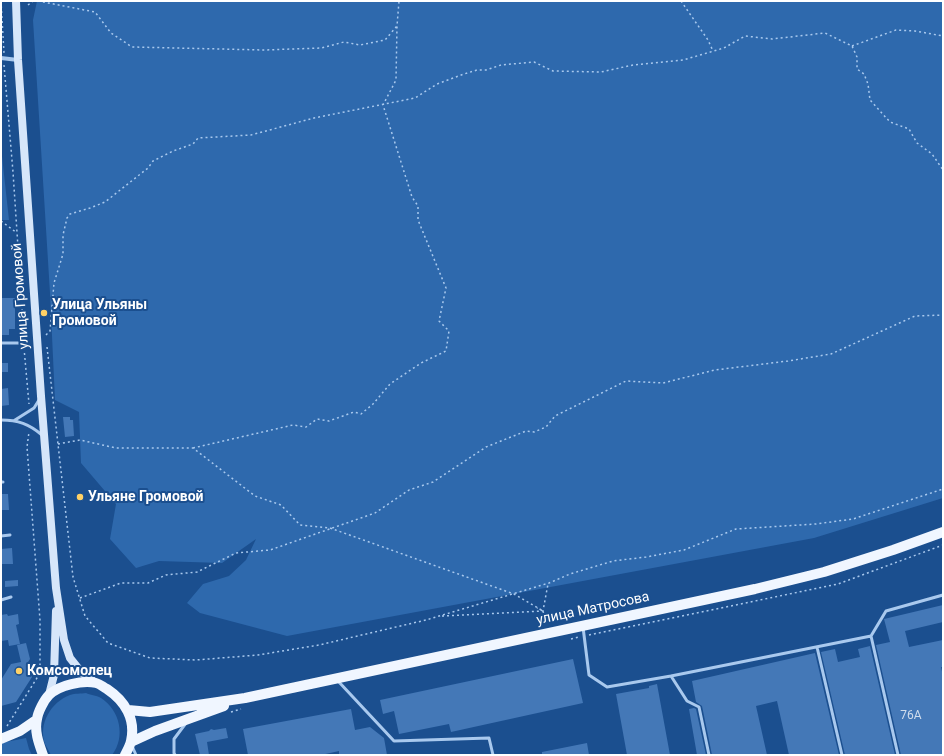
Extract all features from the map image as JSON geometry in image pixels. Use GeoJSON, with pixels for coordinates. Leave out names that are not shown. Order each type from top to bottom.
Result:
{"type":"FeatureCollection","features":[{"type":"Feature","properties":{"kind":"main road","name":"улица Громовой"},"geometry":{"type":"LineString","coordinates":[[16,1],[18,60],[56,588],[64,640],[70,658],[82,673],[96,683]]}},
{"type":"Feature","properties":{"kind":"main road","name":"улица Матросова"},"geometry":{"type":"LineString","coordinates":[[131,742],[189,718],[335,678],[755,589],[824,572],[943,532]]}},
{"type":"Feature","properties":{"kind":"main road","name":"улица Громовой"},"geometry":{"type":"LineString","coordinates":[[49,695],[54,676],[56,588]]}},
{"type":"Feature","properties":{"kind":"main road"},"geometry":{"type":"LineString","coordinates":[[43,755],[37,738],[36,720],[42,706],[49,695],[64,686],[78,683],[96,683],[114,694],[128,710],[132,726],[131,742],[125,755]]}},
{"type":"Feature","properties":{"kind":"main road","name":"улица Матросова"},"geometry":{"type":"LineString","coordinates":[[128,710],[150,712],[244,703]]}},
{"type":"Feature","properties":{"kind":"main road"},"geometry":{"type":"LineString","coordinates":[[1,738],[20,731],[36,720]]}},
{"type":"Feature","properties":{"kind":"street"},"geometry":{"type":"LineString","coordinates":[[1,58],[18,60]]}},
{"type":"Feature","properties":{"kind":"lane"},"geometry":{"type":"LineString","coordinates":[[1,343],[24,343]]}},
{"type":"Feature","properties":{"kind":"lane"},"geometry":{"type":"LineString","coordinates":[[15,420],[34,408],[41,396]]}},
{"type":"Feature","properties":{"kind":"lane"},"geometry":{"type":"LineString","coordinates":[[1,420],[15,420],[33,427],[44,436]]}},
{"type":"Feature","properties":{"kind":"lane"},"geometry":{"type":"LineString","coordinates":[[1,536],[10,535]]}},
{"type":"Feature","properties":{"kind":"lane"},"geometry":{"type":"LineString","coordinates":[[898,755],[871,636],[886,611],[943,595]]}},
{"type":"Feature","properties":{"kind":"lane"},"geometry":{"type":"LineString","coordinates":[[1,600],[10,597]]}},
{"type":"Feature","properties":{"kind":"lane"},"geometry":{"type":"LineString","coordinates":[[583,626],[589,674],[607,687],[671,676],[871,636]]}},
{"type":"Feature","properties":{"kind":"lane"},"geometry":{"type":"LineString","coordinates":[[817,647],[842,755]]}},
{"type":"Feature","properties":{"kind":"lane"},"geometry":{"type":"LineString","coordinates":[[671,676],[687,700],[699,707],[709,755]]}},
{"type":"Feature","properties":{"kind":"lane"},"geometry":{"type":"LineString","coordinates":[[335,678],[394,741],[489,738],[493,755]]}},
{"type":"Feature","properties":{"kind":"lane"},"geometry":{"type":"LineString","coordinates":[[175,755],[174,739],[189,718]]}},
{"type":"Feature","properties":{"kind":"lane"},"geometry":{"type":"LineString","coordinates":[[131,742],[136,755]]}},
{"type":"Feature","properties":{"kind":"path"},"geometry":{"type":"LineString","coordinates":[[28,1],[28,5],[33,1]]}},
{"type":"Feature","properties":{"kind":"path"},"geometry":{"type":"LineString","coordinates":[[38,1],[95,12],[111,33],[132,47],[264,50],[322,48],[344,42],[360,45],[384,40],[397,26]]}},
{"type":"Feature","properties":{"kind":"path"},"geometry":{"type":"LineString","coordinates":[[58,444],[80,440],[116,448],[193,448],[293,425],[306,427],[317,419],[329,421],[354,412],[361,414],[374,404],[390,384],[421,363],[446,351],[449,331],[439,321],[446,288],[418,220],[418,206],[412,198],[383,104],[396,80],[399,1]]}},
{"type":"Feature","properties":{"kind":"path"},"geometry":{"type":"LineString","coordinates":[[681,1],[708,40],[713,51]]}},
{"type":"Feature","properties":{"kind":"path"},"geometry":{"type":"LineString","coordinates":[[852,46],[896,30],[915,31],[943,36]]}},
{"type":"Feature","properties":{"kind":"path"},"geometry":{"type":"LineString","coordinates":[[46,335],[50,331],[54,283],[63,254],[63,235],[67,218],[70,214],[105,202],[148,168],[153,161],[173,151],[193,144],[198,138],[251,135],[314,118],[415,98],[437,84],[477,70],[486,70],[501,65],[534,62],[553,71],[601,72],[633,65],[683,60],[724,48],[745,36],[772,39],[825,34],[852,46],[857,58],[858,68],[864,74],[868,84],[870,100],[890,122],[910,129],[917,143],[932,154],[943,170]]}},
{"type":"Feature","properties":{"kind":"path"},"geometry":{"type":"LineString","coordinates":[[1,221],[17,234]]}},
{"type":"Feature","properties":{"kind":"path"},"geometry":{"type":"LineString","coordinates":[[80,598],[121,583],[148,583],[166,575],[197,572],[236,553],[270,550],[375,512],[409,490],[433,482],[486,448],[526,431],[534,432],[546,427],[556,416],[626,381],[663,382],[715,370],[832,354],[915,316],[943,315]]}},
{"type":"Feature","properties":{"kind":"path"},"geometry":{"type":"LineString","coordinates":[[46,342],[73,577],[85,616],[108,643],[150,658],[196,660],[258,655],[319,645],[438,616],[514,594],[549,583],[570,574],[614,561],[684,550],[736,529],[816,524],[853,519],[943,489]]}},
{"type":"Feature","properties":{"kind":"path"},"geometry":{"type":"LineString","coordinates":[[193,448],[256,496],[281,505],[300,525],[330,528],[514,594],[543,611]]}},
{"type":"Feature","properties":{"kind":"path"},"geometry":{"type":"LineString","coordinates":[[543,611],[549,583]]}},
{"type":"Feature","properties":{"kind":"path"},"geometry":{"type":"LineString","coordinates":[[537,608],[543,611]]}},
{"type":"Feature","properties":{"kind":"path"},"geometry":{"type":"LineString","coordinates":[[438,616],[543,611]]}},
{"type":"Feature","properties":{"kind":"path"},"geometry":{"type":"LineString","coordinates":[[7,727],[40,673]]}},
{"type":"Feature","properties":{"kind":"path"},"geometry":{"type":"LineString","coordinates":[[229,712],[244,703]]}},
{"type":"Feature","properties":{"kind":"shaded area"},"geometry":{"type":"Polygon","coordinates":[[[37,1],[943,1],[943,498],[814,538],[287,636],[200,613],[187,603],[203,584],[229,576],[246,560],[256,539],[222,563],[159,561],[136,568],[110,539],[116,504],[81,463],[79,412],[55,400],[33,20],[37,1]]]}},
{"type":"Feature","properties":{"kind":"shaded area"},"geometry":{"type":"Polygon","coordinates":[[[1,147],[9,220],[1,220],[1,147]]]}},
{"type":"Feature","properties":{"kind":"shaded area"},"geometry":{"type":"Polygon","coordinates":[[[86,693],[101,698],[113,709],[117,717],[120,732],[116,748],[112,755],[51,755],[45,744],[43,736],[43,729],[48,715],[52,708],[63,698],[72,694],[86,693]]]}},
{"type":"Feature","properties":{"kind":"shaded area"},"geometry":{"type":"Polygon","coordinates":[[[26,738],[32,755],[1,755],[1,743],[26,738]]]}},
{"type":"Feature","properties":{"kind":"building"},"geometry":{"type":"Polygon","coordinates":[[[1,298],[15,298],[15,329],[9,329],[9,335],[1,335],[1,298]]]}},
{"type":"Feature","properties":{"kind":"building"},"geometry":{"type":"Polygon","coordinates":[[[1,363],[8,363],[8,372],[1,372],[1,363]]]}},
{"type":"Feature","properties":{"kind":"building"},"geometry":{"type":"Polygon","coordinates":[[[8,388],[9,405],[1,406],[1,389],[8,388]]]}},
{"type":"Feature","properties":{"kind":"building"},"geometry":{"type":"Polygon","coordinates":[[[63,417],[70,417],[70,420],[73,420],[74,436],[65,437],[63,417]]]}},
{"type":"Feature","properties":{"kind":"building"},"geometry":{"type":"Polygon","coordinates":[[[1,494],[8,494],[9,510],[1,510],[1,494]]]}},
{"type":"Feature","properties":{"kind":"building"},"geometry":{"type":"Polygon","coordinates":[[[12,548],[13,564],[1,564],[1,549],[12,548]]]}},
{"type":"Feature","properties":{"kind":"building"},"geometry":{"type":"Polygon","coordinates":[[[18,580],[18,586],[5,587],[5,581],[18,580]]]}},
{"type":"Feature","properties":{"kind":"building"},"geometry":{"type":"Polygon","coordinates":[[[943,605],[943,622],[905,631],[909,647],[943,640],[943,667],[941,667],[943,676],[943,755],[901,755],[876,645],[890,642],[884,619],[943,605]]]}},
{"type":"Feature","properties":{"kind":"building"},"geometry":{"type":"Polygon","coordinates":[[[7,614],[8,616],[18,614],[19,624],[16,625],[20,644],[9,646],[8,640],[1,641],[1,615],[7,614]]]}},
{"type":"Feature","properties":{"kind":"building","name":"Комсомолец"},"geometry":{"type":"Polygon","coordinates":[[[26,643],[30,659],[28,662],[32,677],[16,702],[1,706],[1,680],[11,664],[21,662],[17,645],[26,643]]]}},
{"type":"Feature","properties":{"kind":"building"},"geometry":{"type":"Polygon","coordinates":[[[870,646],[895,755],[845,755],[821,652],[835,649],[838,662],[860,657],[858,649],[870,646]]]}},
{"type":"Feature","properties":{"kind":"building"},"geometry":{"type":"Polygon","coordinates":[[[815,653],[839,755],[789,755],[777,701],[756,706],[767,755],[712,755],[702,706],[696,702],[692,681],[815,653]]]}},
{"type":"Feature","properties":{"kind":"building"},"geometry":{"type":"Polygon","coordinates":[[[573,659],[583,703],[451,732],[449,724],[399,734],[394,711],[383,714],[380,700],[573,659]]]}},
{"type":"Feature","properties":{"kind":"building"},"geometry":{"type":"Polygon","coordinates":[[[657,684],[670,755],[627,755],[616,694],[649,688],[649,686],[657,684]]]}},
{"type":"Feature","properties":{"kind":"building"},"geometry":{"type":"Polygon","coordinates":[[[351,709],[355,730],[370,727],[384,738],[387,755],[339,755],[339,751],[321,755],[248,755],[243,729],[351,709]]]}},
{"type":"Feature","properties":{"kind":"building"},"geometry":{"type":"Polygon","coordinates":[[[689,709],[696,709],[706,755],[697,755],[689,709]]]}},
{"type":"Feature","properties":{"kind":"building"},"geometry":{"type":"Polygon","coordinates":[[[226,728],[228,738],[207,742],[209,755],[200,755],[195,734],[209,731],[211,729],[226,728]]]}},
{"type":"Feature","properties":{"kind":"building"},"geometry":{"type":"Polygon","coordinates":[[[587,743],[589,755],[542,755],[542,752],[587,743]]]}},
{"type":"Feature","properties":{"kind":"place","name":"Улица Ульяны Громовой"},"geometry":{"type":"Point","coordinates":[44,313]}},
{"type":"Feature","properties":{"kind":"place","name":"Ульяне Громовой"},"geometry":{"type":"Point","coordinates":[80,497]}},
{"type":"Feature","properties":{"kind":"place","name":"Комсомолец"},"geometry":{"type":"Point","coordinates":[19,671]}}]}
